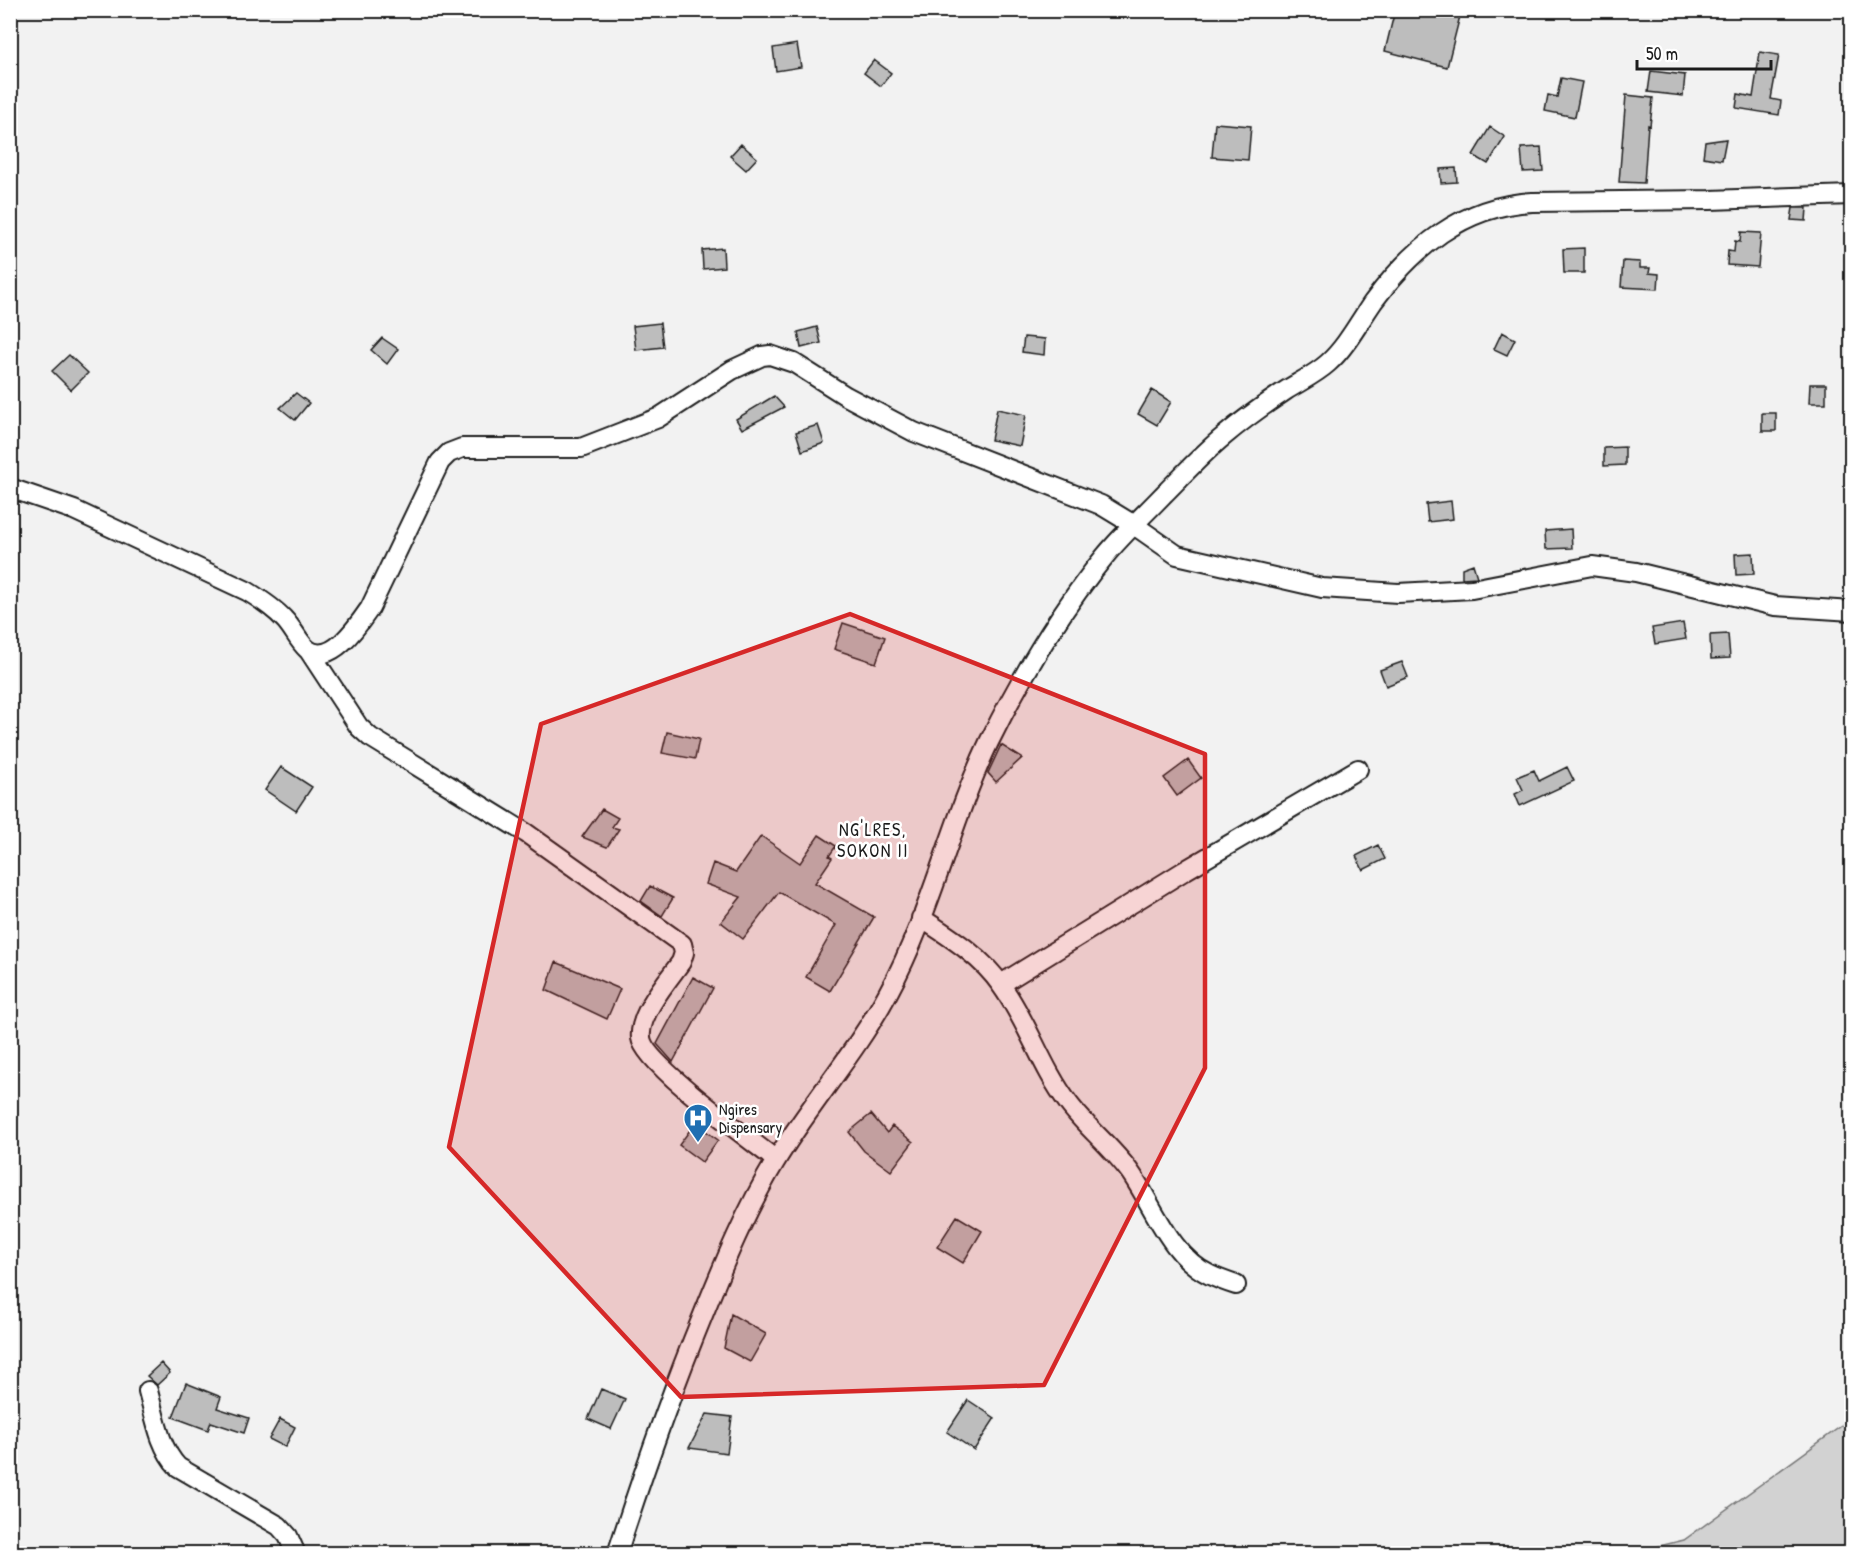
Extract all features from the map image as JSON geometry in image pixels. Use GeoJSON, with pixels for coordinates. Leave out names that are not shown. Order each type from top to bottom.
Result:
{"type":"FeatureCollection","features":[{"type":"Feature","properties":{"kind":"street"},"geometry":{"type":"LineString","coordinates":[[617,1554],[643,1473],[682,1366],[726,1259],[776,1160],[862,1038],[889,992],[921,918],[957,818],[987,746],[1017,686],[1066,607],[1106,555],[1220,439],[1255,411],[1328,363],[1385,286],[1420,249],[1439,233],[1463,219],[1514,203],[1851,195]]}},
{"type":"Feature","properties":{"kind":"street"},"geometry":{"type":"LineString","coordinates":[[309,651],[321,654],[336,647],[355,628],[370,608],[440,462],[449,453],[462,448],[581,448],[658,418],[732,370],[762,356],[778,357],[794,363],[846,396],[914,432],[1101,505],[1184,558],[1222,564],[1338,590],[1398,593],[1472,588],[1592,566],[1636,572],[1775,606],[1851,610]]}},
{"type":"Feature","properties":{"kind":"street"},"geometry":{"type":"LineString","coordinates":[[10,488],[74,510],[247,591],[270,606],[285,620],[309,651],[359,727],[370,737],[526,833],[682,944],[684,954],[681,962],[648,1011],[641,1037],[645,1049],[669,1075],[776,1160]]}},
{"type":"Feature","properties":{"kind":"street"},"geometry":{"type":"LineString","coordinates":[[1001,984],[1184,871],[1358,769]]}},
{"type":"Feature","properties":{"kind":"street"},"geometry":{"type":"LineString","coordinates":[[921,918],[983,963],[1001,984],[1057,1086],[1069,1104],[1116,1154],[1178,1250],[1190,1262],[1209,1275],[1236,1285]]}},
{"type":"Feature","properties":{"kind":"street"},"geometry":{"type":"LineString","coordinates":[[148,1391],[164,1448],[170,1459],[178,1467],[279,1526],[288,1536],[296,1554]]}},
{"type":"Feature","properties":{"kind":"highlighted area"},"geometry":{"type":"Polygon","coordinates":[[[850,614],[1205,754],[1205,1068],[1044,1385],[681,1397],[449,1147],[541,724],[850,614]]]}},
{"type":"Feature","properties":{"kind":"shaded area"},"geometry":{"type":"Polygon","coordinates":[[[1851,1419],[1851,1553],[1631,1553],[1684,1540],[1851,1419]]]}},
{"type":"Feature","properties":{"kind":"building"},"geometry":{"type":"Polygon","coordinates":[[[1395,10],[1438,10],[1460,16],[1447,67],[1385,51],[1395,10]]]}},
{"type":"Feature","properties":{"kind":"building"},"geometry":{"type":"Polygon","coordinates":[[[797,44],[801,67],[776,71],[773,48],[797,44]]]}},
{"type":"Feature","properties":{"kind":"building"},"geometry":{"type":"Polygon","coordinates":[[[1760,52],[1779,55],[1771,99],[1781,101],[1779,115],[1736,108],[1738,94],[1753,97],[1760,52]]]}},
{"type":"Feature","properties":{"kind":"building"},"geometry":{"type":"Polygon","coordinates":[[[874,60],[891,73],[881,86],[864,73],[874,60]]]}},
{"type":"Feature","properties":{"kind":"building"},"geometry":{"type":"Polygon","coordinates":[[[1651,71],[1685,75],[1683,96],[1648,92],[1651,71]]]}},
{"type":"Feature","properties":{"kind":"building"},"geometry":{"type":"Polygon","coordinates":[[[1561,78],[1582,82],[1575,117],[1545,111],[1548,95],[1557,97],[1561,78]]]}},
{"type":"Feature","properties":{"kind":"building"},"geometry":{"type":"Polygon","coordinates":[[[1626,95],[1653,98],[1650,126],[1648,125],[1644,183],[1619,182],[1626,95]]]}},
{"type":"Feature","properties":{"kind":"building"},"geometry":{"type":"Polygon","coordinates":[[[1215,123],[1251,126],[1248,160],[1212,157],[1215,123]]]}},
{"type":"Feature","properties":{"kind":"building"},"geometry":{"type":"Polygon","coordinates":[[[1490,127],[1505,137],[1488,164],[1473,155],[1490,127]]]}},
{"type":"Feature","properties":{"kind":"building"},"geometry":{"type":"Polygon","coordinates":[[[1726,139],[1722,160],[1703,157],[1705,142],[1726,139]]]}},
{"type":"Feature","properties":{"kind":"building"},"geometry":{"type":"Polygon","coordinates":[[[741,144],[757,158],[746,170],[730,156],[741,144]]]}},
{"type":"Feature","properties":{"kind":"building"},"geometry":{"type":"Polygon","coordinates":[[[1541,147],[1543,171],[1523,172],[1521,148],[1541,147]]]}},
{"type":"Feature","properties":{"kind":"building"},"geometry":{"type":"Polygon","coordinates":[[[1456,168],[1457,182],[1441,183],[1440,169],[1456,168]]]}},
{"type":"Feature","properties":{"kind":"building"},"geometry":{"type":"Polygon","coordinates":[[[1793,208],[1807,208],[1806,221],[1791,220],[1793,208]]]}},
{"type":"Feature","properties":{"kind":"building"},"geometry":{"type":"Polygon","coordinates":[[[1741,232],[1761,233],[1758,267],[1727,265],[1728,251],[1734,252],[1735,241],[1740,242],[1741,232]]]}},
{"type":"Feature","properties":{"kind":"building"},"geometry":{"type":"Polygon","coordinates":[[[723,248],[724,267],[703,269],[702,250],[723,248]]]}},
{"type":"Feature","properties":{"kind":"building"},"geometry":{"type":"Polygon","coordinates":[[[1584,248],[1584,273],[1564,273],[1563,249],[1584,248]]]}},
{"type":"Feature","properties":{"kind":"building"},"geometry":{"type":"Polygon","coordinates":[[[1623,261],[1640,262],[1640,268],[1650,268],[1649,273],[1659,274],[1658,289],[1621,287],[1623,261]]]}},
{"type":"Feature","properties":{"kind":"building"},"geometry":{"type":"Polygon","coordinates":[[[660,323],[663,347],[636,350],[633,326],[660,323]]]}},
{"type":"Feature","properties":{"kind":"building"},"geometry":{"type":"Polygon","coordinates":[[[817,327],[821,343],[801,348],[798,332],[817,327]]]}},
{"type":"Feature","properties":{"kind":"building"},"geometry":{"type":"Polygon","coordinates":[[[1502,332],[1515,339],[1507,355],[1494,349],[1502,332]]]}},
{"type":"Feature","properties":{"kind":"building"},"geometry":{"type":"Polygon","coordinates":[[[1024,337],[1045,339],[1044,355],[1022,352],[1024,337]]]}},
{"type":"Feature","properties":{"kind":"building"},"geometry":{"type":"Polygon","coordinates":[[[382,338],[398,349],[387,364],[371,350],[382,338]]]}},
{"type":"Feature","properties":{"kind":"building"},"geometry":{"type":"Polygon","coordinates":[[[69,355],[88,373],[71,390],[52,371],[69,355]]]}},
{"type":"Feature","properties":{"kind":"building"},"geometry":{"type":"Polygon","coordinates":[[[1810,384],[1826,384],[1826,403],[1809,403],[1810,384]]]}},
{"type":"Feature","properties":{"kind":"building"},"geometry":{"type":"Polygon","coordinates":[[[1152,390],[1171,402],[1157,425],[1138,414],[1152,390]]]}},
{"type":"Feature","properties":{"kind":"building"},"geometry":{"type":"Polygon","coordinates":[[[296,393],[309,403],[295,420],[280,408],[296,393]]]}},
{"type":"Feature","properties":{"kind":"building"},"geometry":{"type":"Polygon","coordinates":[[[774,396],[784,407],[742,429],[736,419],[774,396]]]}},
{"type":"Feature","properties":{"kind":"building"},"geometry":{"type":"Polygon","coordinates":[[[997,409],[1026,415],[1020,446],[991,440],[997,409]]]}},
{"type":"Feature","properties":{"kind":"building"},"geometry":{"type":"Polygon","coordinates":[[[1762,413],[1776,413],[1776,431],[1762,431],[1762,413]]]}},
{"type":"Feature","properties":{"kind":"building"},"geometry":{"type":"Polygon","coordinates":[[[818,425],[824,443],[802,451],[796,432],[818,425]]]}},
{"type":"Feature","properties":{"kind":"building"},"geometry":{"type":"Polygon","coordinates":[[[1625,447],[1625,465],[1604,466],[1604,448],[1625,447]]]}},
{"type":"Feature","properties":{"kind":"building"},"geometry":{"type":"Polygon","coordinates":[[[1451,501],[1453,519],[1428,522],[1426,504],[1451,501]]]}},
{"type":"Feature","properties":{"kind":"building"},"geometry":{"type":"Polygon","coordinates":[[[1571,529],[1572,548],[1546,549],[1545,531],[1571,529]]]}},
{"type":"Feature","properties":{"kind":"building"},"geometry":{"type":"Polygon","coordinates":[[[1753,553],[1754,574],[1736,575],[1735,554],[1753,553]]]}},
{"type":"Feature","properties":{"kind":"building"},"geometry":{"type":"Polygon","coordinates":[[[1473,564],[1477,577],[1462,578],[1462,568],[1473,564]]]}},
{"type":"Feature","properties":{"kind":"building"},"geometry":{"type":"Polygon","coordinates":[[[843,623],[885,637],[876,663],[834,649],[843,623]]]}},
{"type":"Feature","properties":{"kind":"building"},"geometry":{"type":"Polygon","coordinates":[[[1683,623],[1686,639],[1655,644],[1652,628],[1683,623]]]}},
{"type":"Feature","properties":{"kind":"building"},"geometry":{"type":"Polygon","coordinates":[[[1728,634],[1730,658],[1711,659],[1710,635],[1728,634]]]}},
{"type":"Feature","properties":{"kind":"building"},"geometry":{"type":"Polygon","coordinates":[[[1402,662],[1408,677],[1386,686],[1380,670],[1402,662]]]}},
{"type":"Feature","properties":{"kind":"building"},"geometry":{"type":"Polygon","coordinates":[[[667,732],[699,739],[695,759],[662,753],[667,732]]]}},
{"type":"Feature","properties":{"kind":"building"},"geometry":{"type":"Polygon","coordinates":[[[1001,745],[1022,758],[996,782],[988,773],[1001,745]]]}},
{"type":"Feature","properties":{"kind":"building"},"geometry":{"type":"Polygon","coordinates":[[[1188,760],[1201,778],[1177,796],[1164,778],[1188,760]]]}},
{"type":"Feature","properties":{"kind":"building"},"geometry":{"type":"Polygon","coordinates":[[[281,767],[312,787],[296,811],[265,790],[281,767]]]}},
{"type":"Feature","properties":{"kind":"building"},"geometry":{"type":"Polygon","coordinates":[[[1567,767],[1574,781],[1520,806],[1515,794],[1523,790],[1517,777],[1534,770],[1539,781],[1567,767]]]}},
{"type":"Feature","properties":{"kind":"building"},"geometry":{"type":"Polygon","coordinates":[[[602,809],[618,818],[612,827],[619,829],[607,847],[582,837],[602,809]]]}},
{"type":"Feature","properties":{"kind":"building"},"geometry":{"type":"Polygon","coordinates":[[[819,835],[836,846],[829,856],[832,858],[815,883],[874,917],[830,991],[806,977],[836,925],[779,892],[743,939],[721,922],[741,897],[706,884],[713,863],[736,872],[761,836],[800,863],[819,835]]]}},
{"type":"Feature","properties":{"kind":"building"},"geometry":{"type":"Polygon","coordinates":[[[1378,845],[1385,859],[1363,870],[1356,856],[1378,845]]]}},
{"type":"Feature","properties":{"kind":"building"},"geometry":{"type":"Polygon","coordinates":[[[650,886],[673,898],[662,916],[641,901],[650,886]]]}},
{"type":"Feature","properties":{"kind":"building"},"geometry":{"type":"Polygon","coordinates":[[[556,962],[620,989],[607,1019],[546,990],[556,962]]]}},
{"type":"Feature","properties":{"kind":"building"},"geometry":{"type":"Polygon","coordinates":[[[693,977],[713,988],[673,1062],[657,1044],[693,977]]]}},
{"type":"Feature","properties":{"kind":"building"},"geometry":{"type":"Polygon","coordinates":[[[871,1114],[887,1133],[892,1126],[913,1142],[891,1171],[864,1151],[849,1132],[871,1114]]]}},
{"type":"Feature","properties":{"kind":"building","name":"Ngires Dispensary"},"geometry":{"type":"Polygon","coordinates":[[[695,1123],[718,1140],[702,1162],[679,1145],[695,1123]]]}},
{"type":"Feature","properties":{"kind":"building"},"geometry":{"type":"Polygon","coordinates":[[[957,1216],[982,1231],[963,1263],[937,1247],[957,1216]]]}},
{"type":"Feature","properties":{"kind":"building"},"geometry":{"type":"Polygon","coordinates":[[[731,1314],[766,1334],[750,1362],[724,1348],[731,1314]]]}},
{"type":"Feature","properties":{"kind":"building"},"geometry":{"type":"Polygon","coordinates":[[[161,1363],[170,1373],[157,1385],[147,1376],[161,1363]]]}},
{"type":"Feature","properties":{"kind":"building"},"geometry":{"type":"Polygon","coordinates":[[[186,1383],[221,1397],[217,1408],[249,1418],[244,1433],[211,1422],[208,1430],[173,1417],[186,1383]]]}},
{"type":"Feature","properties":{"kind":"building"},"geometry":{"type":"Polygon","coordinates":[[[601,1389],[625,1399],[611,1429],[588,1419],[601,1389]]]}},
{"type":"Feature","properties":{"kind":"building"},"geometry":{"type":"Polygon","coordinates":[[[968,1400],[995,1418],[974,1450],[947,1432],[968,1400]]]}},
{"type":"Feature","properties":{"kind":"building"},"geometry":{"type":"Polygon","coordinates":[[[707,1414],[732,1417],[727,1453],[689,1448],[707,1414]]]}},
{"type":"Feature","properties":{"kind":"building"},"geometry":{"type":"Polygon","coordinates":[[[280,1419],[295,1427],[285,1447],[269,1439],[280,1419]]]}},
{"type":"Feature","properties":{"kind":"place","name":"Ngires Dispensary"},"geometry":{"type":"Point","coordinates":[698,1144]}},
{"type":"Feature","properties":{"kind":"district","name":"NG'LRES, SOKON II"},"geometry":{"type":"Point","coordinates":[873,840]}}]}
